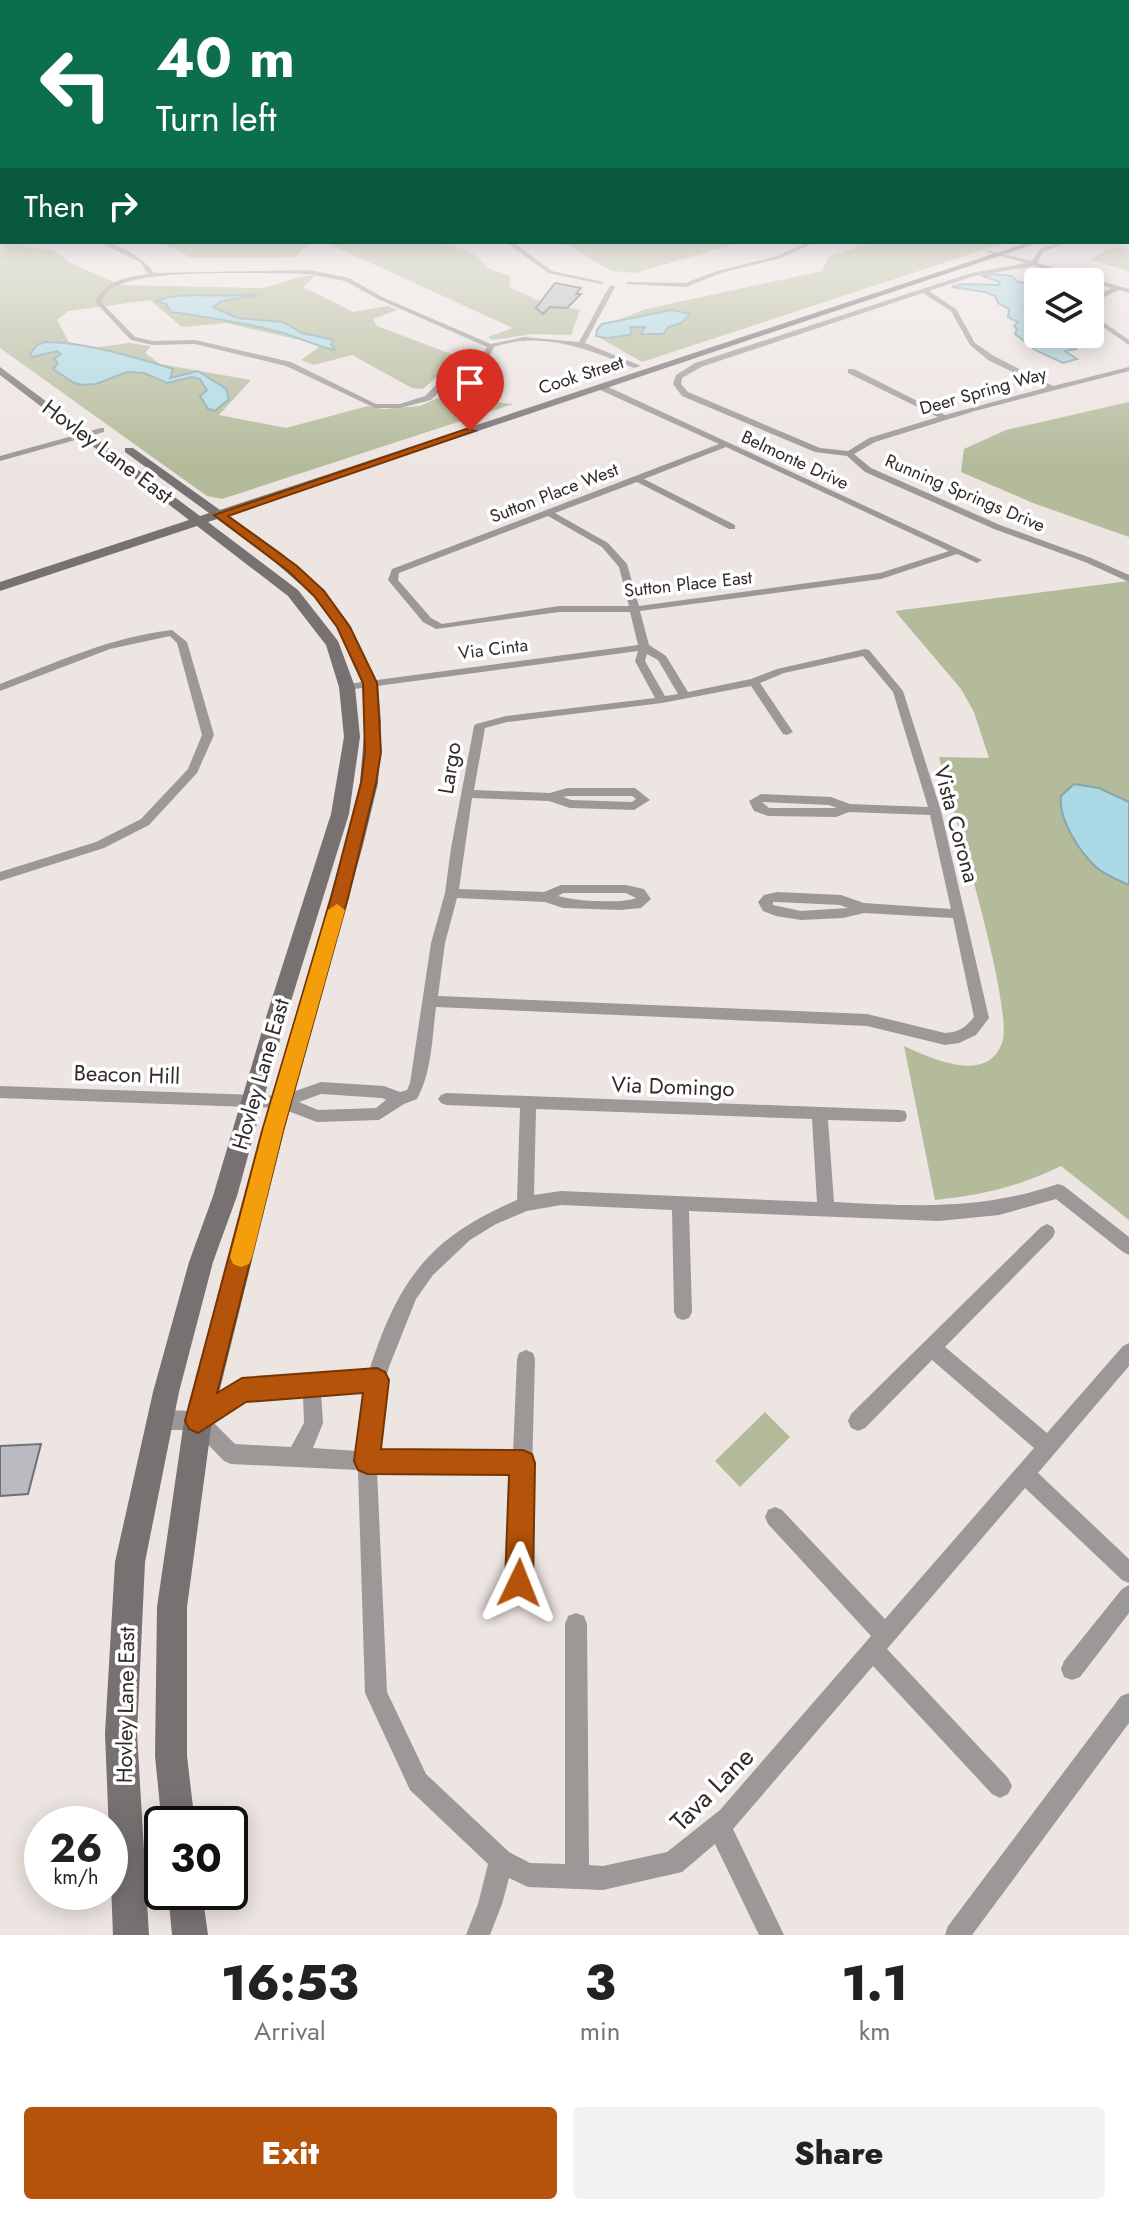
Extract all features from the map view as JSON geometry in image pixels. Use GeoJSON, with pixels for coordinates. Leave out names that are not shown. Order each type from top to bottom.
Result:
{"type":"FeatureCollection","features":[{"type":"Feature","properties":{"kind":"main road","name":"Cook Street"},"geometry":{"type":"LineString","coordinates":[[0,587],[486,417],[895,284]]}},
{"type":"Feature","properties":{"kind":"main road","name":"Cook Street"},"geometry":{"type":"LineString","coordinates":[[0,577],[397,455],[902,284]]}},
{"type":"Feature","properties":{"kind":"main road","name":"Hovley Lane East"},"geometry":{"type":"LineString","coordinates":[[1,362],[45,403],[87,434],[292,569],[319,593],[344,627],[370,683],[373,752],[369,783],[321,968],[281,1102],[198,1421],[172,1607],[171,1756],[176,1806]]}},
{"type":"Feature","properties":{"kind":"main road","name":"Hovley Lane East"},"geometry":{"type":"LineString","coordinates":[[1,362],[101,430],[206,515],[301,601],[333,644],[347,687],[352,737],[340,814],[201,1262],[160,1420],[130,1562],[121,1733],[131,1935]]}},
{"type":"Feature","properties":{"kind":"main road"},"geometry":{"type":"LineString","coordinates":[[601,387],[641,368],[637,366]]}},
{"type":"Feature","properties":{"kind":"main road"},"geometry":{"type":"LineString","coordinates":[[45,403],[79,414]]}},
{"type":"Feature","properties":{"kind":"main road"},"geometry":{"type":"LineString","coordinates":[[397,455],[398,450],[486,417]]}},
{"type":"Feature","properties":{"kind":"main road"},"geometry":{"type":"LineString","coordinates":[[187,1910],[190,1935]]}},
{"type":"Feature","properties":{"kind":"street"},"geometry":{"type":"LineString","coordinates":[[115,284],[98,297],[98,302],[133,339],[153,343],[195,342],[288,364],[375,406],[400,406],[428,398],[457,369],[485,357],[491,346]]}},
{"type":"Feature","properties":{"kind":"street"},"geometry":{"type":"LineString","coordinates":[[356,284],[380,298],[491,346],[508,341],[582,341],[637,366]]}},
{"type":"Feature","properties":{"kind":"street"},"geometry":{"type":"LineString","coordinates":[[606,284],[612,287],[626,284]]}},
{"type":"Feature","properties":{"kind":"street"},"geometry":{"type":"LineString","coordinates":[[645,284],[688,284]]}},
{"type":"Feature","properties":{"kind":"street"},"geometry":{"type":"LineString","coordinates":[[923,290],[942,284]]}},
{"type":"Feature","properties":{"kind":"street"},"geometry":{"type":"LineString","coordinates":[[582,341],[612,287]]}},
{"type":"Feature","properties":{"kind":"street"},"geometry":{"type":"LineString","coordinates":[[1104,296],[1124,288]]}},
{"type":"Feature","properties":{"kind":"street"},"geometry":{"type":"LineString","coordinates":[[923,290],[954,310],[972,344],[991,358],[1051,388]]}},
{"type":"Feature","properties":{"kind":"street","name":"Running Springs Drive"},"geometry":{"type":"LineString","coordinates":[[923,290],[686,372],[679,377],[677,384],[685,394],[818,450],[849,454],[868,470],[997,527],[1088,560],[1129,579]]}},
{"type":"Feature","properties":{"kind":"street"},"geometry":{"type":"LineString","coordinates":[[1104,325],[1129,343]]}},
{"type":"Feature","properties":{"kind":"street","name":"Deer Spring Way"},"geometry":{"type":"LineString","coordinates":[[849,454],[872,440],[1051,388],[1129,369]]}},
{"type":"Feature","properties":{"kind":"street"},"geometry":{"type":"LineString","coordinates":[[851,371],[946,418]]}},
{"type":"Feature","properties":{"kind":"street","name":"Belmonte Drive"},"geometry":{"type":"LineString","coordinates":[[601,387],[977,560]]}},
{"type":"Feature","properties":{"kind":"street"},"geometry":{"type":"LineString","coordinates":[[0,459],[101,430]]}},
{"type":"Feature","properties":{"kind":"street","name":"Sutton Place West"},"geometry":{"type":"LineString","coordinates":[[394,576],[725,445]]}},
{"type":"Feature","properties":{"kind":"street"},"geometry":{"type":"LineString","coordinates":[[636,478],[732,527]]}},
{"type":"Feature","properties":{"kind":"street"},"geometry":{"type":"LineString","coordinates":[[549,513],[605,545],[624,566],[644,647],[640,661],[662,700]]}},
{"type":"Feature","properties":{"kind":"street","name":"Sutton Place East"},"geometry":{"type":"LineString","coordinates":[[394,576],[427,620],[440,627],[559,609],[635,609],[881,576],[954,552]]}},
{"type":"Feature","properties":{"kind":"street"},"geometry":{"type":"LineString","coordinates":[[0,688],[116,645],[151,635],[172,633],[182,642],[208,735],[193,770],[145,822],[100,845],[0,877]]}},
{"type":"Feature","properties":{"kind":"street"},"geometry":{"type":"LineString","coordinates":[[644,647],[662,658],[685,696]]}},
{"type":"Feature","properties":{"kind":"street","name":"Via Cinta"},"geometry":{"type":"LineString","coordinates":[[347,687],[644,647]]}},
{"type":"Feature","properties":{"kind":"street","name":"Largo"},"geometry":{"type":"LineString","coordinates":[[399,1099],[412,1095],[418,1083],[438,943],[452,893],[457,848],[480,726],[506,719],[685,696],[754,682],[781,671],[865,652]]}},
{"type":"Feature","properties":{"kind":"street","name":"Vista Corona"},"geometry":{"type":"LineString","coordinates":[[429,1001],[876,1021],[944,1039],[964,1039],[982,1018],[935,811],[898,691],[865,652]]}},
{"type":"Feature","properties":{"kind":"street"},"geometry":{"type":"LineString","coordinates":[[754,682],[787,732]]}},
{"type":"Feature","properties":{"kind":"street"},"geometry":{"type":"LineString","coordinates":[[469,794],[550,797],[570,804],[634,806],[644,800],[635,792],[567,792],[550,797]]}},
{"type":"Feature","properties":{"kind":"street"},"geometry":{"type":"LineString","coordinates":[[848,808],[836,813],[768,812],[758,808],[755,801],[761,798],[831,801],[848,808],[935,811]]}},
{"type":"Feature","properties":{"kind":"street"},"geometry":{"type":"LineString","coordinates":[[452,893],[546,897],[563,903],[620,905],[636,905],[644,899],[639,892],[626,889],[561,889],[546,897]]}},
{"type":"Feature","properties":{"kind":"street"},"geometry":{"type":"LineString","coordinates":[[863,908],[849,915],[782,913],[772,911],[765,902],[777,897],[841,900],[863,908],[960,914]]}},
{"type":"Feature","properties":{"kind":"street"},"geometry":{"type":"LineString","coordinates":[[254,1099],[281,1102],[317,1116],[379,1114],[399,1099],[384,1092],[321,1088],[281,1102]]}},
{"type":"Feature","properties":{"kind":"street","name":"Beacon Hill"},"geometry":{"type":"LineString","coordinates":[[0,1092],[254,1099]]}},
{"type":"Feature","properties":{"kind":"street","name":"Via Domingo"},"geometry":{"type":"LineString","coordinates":[[446,1099],[899,1116]]}},
{"type":"Feature","properties":{"kind":"street"},"geometry":{"type":"LineString","coordinates":[[525,1204],[528,1103]]}},
{"type":"Feature","properties":{"kind":"street"},"geometry":{"type":"LineString","coordinates":[[820,1114],[826,1209]]}},
{"type":"Feature","properties":{"kind":"street","name":"Tava Lane"},"geometry":{"type":"LineString","coordinates":[[1129,1247],[1058,1191],[978,1213],[905,1214],[561,1198],[525,1204],[464,1235],[427,1269],[409,1294],[377,1380],[367,1461],[376,1693],[418,1782],[501,1860],[528,1875],[603,1878],[673,1863],[719,1825],[1129,1352]]}},
{"type":"Feature","properties":{"kind":"street"},"geometry":{"type":"LineString","coordinates":[[680,1202],[683,1312]]}},
{"type":"Feature","properties":{"kind":"street"},"geometry":{"type":"LineString","coordinates":[[858,1421],[1047,1232]]}},
{"type":"Feature","properties":{"kind":"street"},"geometry":{"type":"LineString","coordinates":[[931,1347],[1047,1446]]}},
{"type":"Feature","properties":{"kind":"street"},"geometry":{"type":"LineString","coordinates":[[519,1583],[526,1359]]}},
{"type":"Feature","properties":{"kind":"street"},"geometry":{"type":"LineString","coordinates":[[160,1420],[198,1421],[242,1390],[377,1380]]}},
{"type":"Feature","properties":{"kind":"street"},"geometry":{"type":"LineString","coordinates":[[296,1457],[315,1425],[317,1409],[310,1385]]}},
{"type":"Feature","properties":{"kind":"street"},"geometry":{"type":"LineString","coordinates":[[198,1421],[231,1454],[367,1461],[523,1463]]}},
{"type":"Feature","properties":{"kind":"street"},"geometry":{"type":"LineString","coordinates":[[1023,1473],[1129,1573]]}},
{"type":"Feature","properties":{"kind":"street"},"geometry":{"type":"LineString","coordinates":[[775,1517],[1000,1786]]}},
{"type":"Feature","properties":{"kind":"street"},"geometry":{"type":"LineString","coordinates":[[1072,1669],[1129,1596]]}},
{"type":"Feature","properties":{"kind":"street"},"geometry":{"type":"LineString","coordinates":[[576,1624],[577,1877]]}},
{"type":"Feature","properties":{"kind":"street"},"geometry":{"type":"LineString","coordinates":[[957,1935],[1129,1704]]}},
{"type":"Feature","properties":{"kind":"street"},"geometry":{"type":"LineString","coordinates":[[719,1825],[772,1935]]}},
{"type":"Feature","properties":{"kind":"street"},"geometry":{"type":"LineString","coordinates":[[478,1935],[501,1860]]}},
{"type":"Feature","properties":{"kind":"green space"},"geometry":{"type":"Polygon","coordinates":[[[0,284],[259,288],[306,284],[303,287],[353,312],[388,306],[397,310],[373,319],[377,326],[459,357],[423,389],[412,388],[352,355],[314,365],[301,360],[322,345],[226,323],[182,327],[150,300],[68,311],[57,320],[69,342],[93,348],[129,343],[151,346],[145,353],[160,364],[251,380],[219,415],[286,428],[368,406],[383,409],[420,406],[443,396],[513,404],[222,499],[207,496],[0,348],[0,284]]]}},
{"type":"Feature","properties":{"kind":"green space"},"geometry":{"type":"Polygon","coordinates":[[[417,284],[509,284],[509,287],[535,299],[580,310],[571,335],[532,334],[493,340],[488,337],[513,328],[417,284]]]}},
{"type":"Feature","properties":{"kind":"green space"},"geometry":{"type":"Polygon","coordinates":[[[760,284],[878,284],[642,362],[600,338],[601,327],[646,309],[760,284]]]}},
{"type":"Feature","properties":{"kind":"green space"},"geometry":{"type":"Polygon","coordinates":[[[1129,402],[1129,537],[1033,503],[961,472],[964,449],[1006,430],[1129,402]]]}},
{"type":"Feature","properties":{"kind":"green space"},"geometry":{"type":"Polygon","coordinates":[[[1129,581],[1129,1220],[1061,1166],[1000,1189],[935,1200],[904,1046],[942,1061],[971,1066],[995,1056],[1002,1043],[1004,1023],[991,950],[939,757],[989,758],[974,712],[961,689],[895,611],[1129,581]]]}},
{"type":"Feature","properties":{"kind":"green space"},"geometry":{"type":"Polygon","coordinates":[[[765,1412],[790,1437],[740,1487],[715,1461],[765,1412]]]}},
{"type":"Feature","properties":{"kind":"water"},"geometry":{"type":"Polygon","coordinates":[[[1024,284],[1024,341],[1015,334],[1017,329],[1014,326],[1018,322],[1008,317],[1009,309],[998,303],[995,296],[952,287],[1024,284]]]}},
{"type":"Feature","properties":{"kind":"water"},"geometry":{"type":"Polygon","coordinates":[[[192,295],[257,295],[222,301],[213,307],[237,318],[283,322],[302,333],[334,340],[331,344],[335,350],[263,328],[171,312],[166,304],[156,301],[192,295]]]}},
{"type":"Feature","properties":{"kind":"water"},"geometry":{"type":"Polygon","coordinates":[[[672,310],[690,314],[681,323],[668,327],[663,334],[641,334],[645,327],[630,327],[632,333],[629,335],[596,336],[602,324],[672,310]]]}},
{"type":"Feature","properties":{"kind":"water"},"geometry":{"type":"Polygon","coordinates":[[[45,342],[93,347],[142,360],[173,369],[170,378],[198,371],[226,389],[229,399],[215,411],[208,409],[200,396],[207,390],[200,379],[192,377],[167,383],[144,373],[127,372],[96,384],[74,383],[53,369],[58,363],[54,359],[61,354],[57,351],[32,357],[30,354],[37,345],[45,342]]]}},
{"type":"Feature","properties":{"kind":"water"},"geometry":{"type":"Polygon","coordinates":[[[1032,348],[1076,348],[1065,351],[1077,359],[1063,363],[1032,348]]]}},
{"type":"Feature","properties":{"kind":"water"},"geometry":{"type":"Polygon","coordinates":[[[1074,784],[1099,788],[1129,802],[1129,885],[1096,867],[1071,834],[1063,815],[1061,796],[1074,784]]]}},
{"type":"Feature","properties":{"kind":"building"},"geometry":{"type":"Polygon","coordinates":[[[554,284],[581,288],[576,294],[581,294],[567,308],[550,307],[543,314],[536,308],[554,284]]]}},
{"type":"Feature","properties":{"kind":"building"},"geometry":{"type":"Polygon","coordinates":[[[41,1444],[28,1494],[0,1496],[0,1446],[41,1444]]]}},
{"type":"Feature","properties":{"kind":"slow traffic"},"geometry":{"type":"LineString","coordinates":[[241,1257],[274,1127],[337,910]]}},
{"type":"Feature","properties":{"kind":"route"},"geometry":{"type":"LineString","coordinates":[[470,431],[220,515],[319,593],[344,627],[370,683],[373,752],[369,783],[340,898],[273,1131],[198,1421],[242,1390],[377,1380],[372,1395],[367,1461],[523,1463],[519,1583]]}}]}
